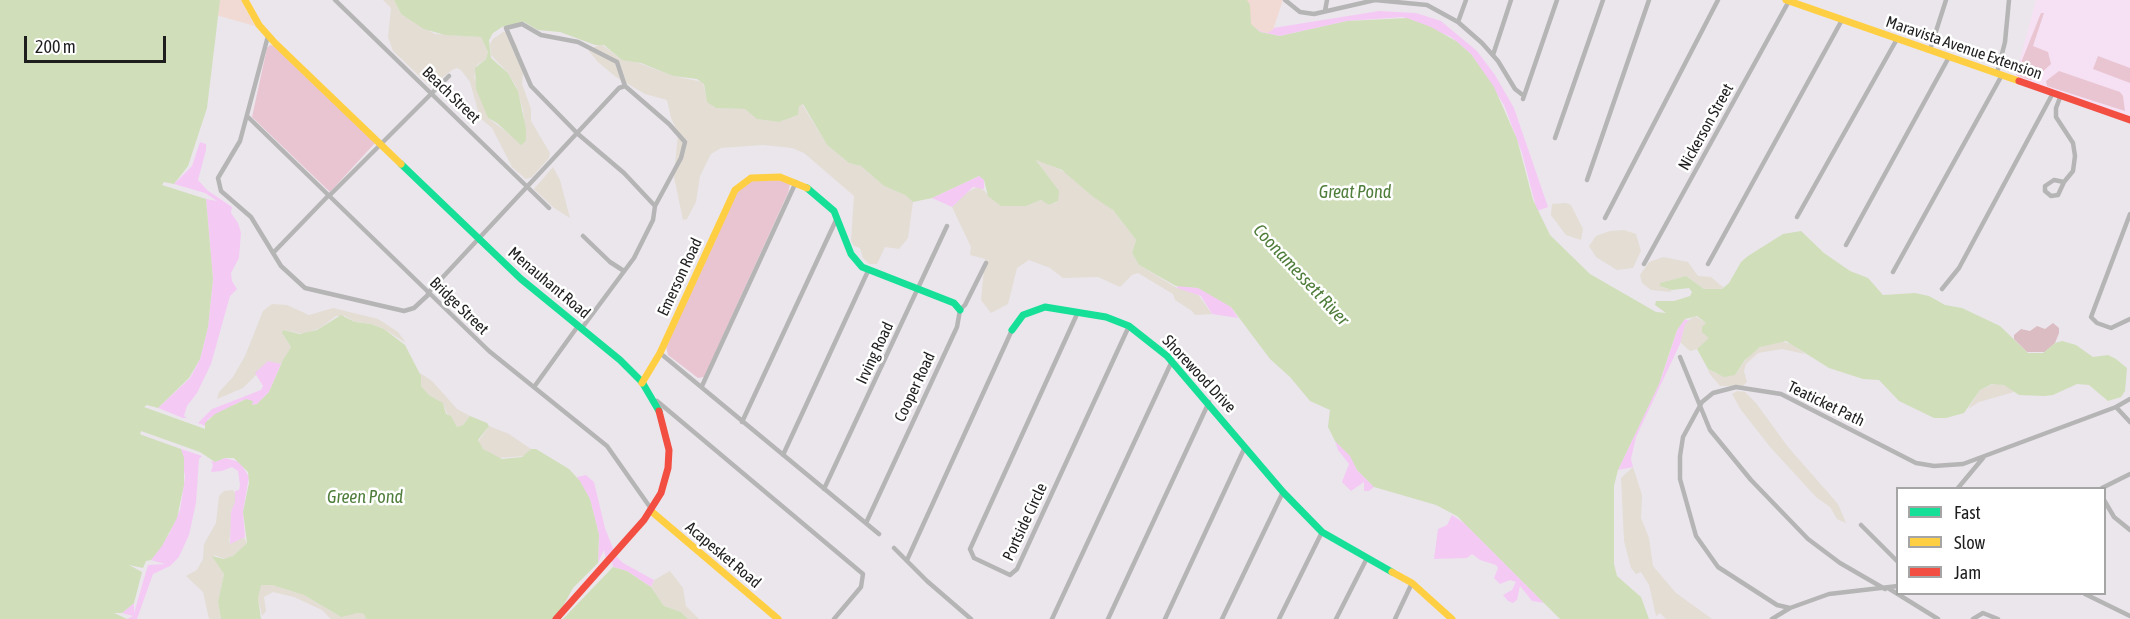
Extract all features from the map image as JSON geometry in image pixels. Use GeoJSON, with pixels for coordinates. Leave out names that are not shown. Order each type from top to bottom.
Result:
{"type":"FeatureCollection","features":[{"type":"Feature","properties":{"kind":"main road","name":"Menauhant Road"},"geometry":{"type":"LineString","coordinates":[[245,0],[268,36],[479,240],[541,297],[580,327],[642,383],[652,397],[664,424],[669,450],[664,485],[651,510],[556,619]]}},
{"type":"Feature","properties":{"kind":"main road","name":"Maravista Avenue Extension"},"geometry":{"type":"LineString","coordinates":[[1788,0],[2130,120]]}},
{"type":"Feature","properties":{"kind":"main road","name":"Emerson Road"},"geometry":{"type":"LineString","coordinates":[[642,383],[660,353],[731,198],[742,183],[764,176],[796,182]]}},
{"type":"Feature","properties":{"kind":"main road"},"geometry":{"type":"LineString","coordinates":[[796,182],[822,199],[837,218],[853,257],[868,271],[954,303],[960,310]]}},
{"type":"Feature","properties":{"kind":"main road","name":"Shorewood Drive"},"geometry":{"type":"LineString","coordinates":[[1012,330],[1023,315],[1034,309],[1045,307],[1106,317],[1129,326],[1156,345],[1172,361],[1283,492],[1322,532],[1412,583],[1452,619]]}},
{"type":"Feature","properties":{"kind":"main road","name":"Acapesket Road"},"geometry":{"type":"LineString","coordinates":[[651,510],[778,619]]}},
{"type":"Feature","properties":{"kind":"street","name":"Beach Street"},"geometry":{"type":"LineString","coordinates":[[335,0],[549,208]]}},
{"type":"Feature","properties":{"kind":"street"},"geometry":{"type":"LineString","coordinates":[[1285,0],[1300,12],[1314,14],[1376,0],[1421,2],[1458,22],[1493,55],[1515,89],[1524,98],[1557,0]]}},
{"type":"Feature","properties":{"kind":"street"},"geometry":{"type":"LineString","coordinates":[[1325,11],[1327,0]]}},
{"type":"Feature","properties":{"kind":"street"},"geometry":{"type":"LineString","coordinates":[[1458,22],[1466,0]]}},
{"type":"Feature","properties":{"kind":"street"},"geometry":{"type":"LineString","coordinates":[[1493,55],[1511,0]]}},
{"type":"Feature","properties":{"kind":"street"},"geometry":{"type":"LineString","coordinates":[[1556,138],[1603,0]]}},
{"type":"Feature","properties":{"kind":"street"},"geometry":{"type":"LineString","coordinates":[[1587,180],[1648,0]]}},
{"type":"Feature","properties":{"kind":"street"},"geometry":{"type":"LineString","coordinates":[[1605,218],[1718,0]]}},
{"type":"Feature","properties":{"kind":"street","name":"Nickerson Street"},"geometry":{"type":"LineString","coordinates":[[1644,264],[1788,0]]}},
{"type":"Feature","properties":{"kind":"street"},"geometry":{"type":"LineString","coordinates":[[1930,50],[1946,0]]}},
{"type":"Feature","properties":{"kind":"street"},"geometry":{"type":"LineString","coordinates":[[1893,272],[1999,74],[2009,0]]}},
{"type":"Feature","properties":{"kind":"street"},"geometry":{"type":"LineString","coordinates":[[1708,264],[1842,20]]}},
{"type":"Feature","properties":{"kind":"street"},"geometry":{"type":"LineString","coordinates":[[534,387],[634,258],[653,220],[655,207],[681,158],[685,142],[669,124],[625,86],[617,62],[600,51],[559,37],[541,35],[522,24],[506,28],[531,86],[578,134],[624,173],[655,207]]}},
{"type":"Feature","properties":{"kind":"street"},"geometry":{"type":"LineString","coordinates":[[268,36],[248,117],[237,149],[218,178],[221,191],[254,221],[286,273],[305,288],[357,298],[400,311],[414,309],[619,88],[625,86]]}},
{"type":"Feature","properties":{"kind":"street"},"geometry":{"type":"LineString","coordinates":[[1797,217],[1897,39]]}},
{"type":"Feature","properties":{"kind":"street"},"geometry":{"type":"LineString","coordinates":[[1845,245],[1949,57]]}},
{"type":"Feature","properties":{"kind":"street"},"geometry":{"type":"LineString","coordinates":[[273,253],[379,143],[449,76]]}},
{"type":"Feature","properties":{"kind":"street"},"geometry":{"type":"LineString","coordinates":[[1942,289],[1959,268],[2053,93]]}},
{"type":"Feature","properties":{"kind":"street"},"geometry":{"type":"LineString","coordinates":[[2061,95],[2056,108],[2056,117],[2073,143],[2075,156],[2073,171],[2064,182],[2058,195],[2054,197],[2046,194],[2045,186],[2049,181],[2064,182]]}},
{"type":"Feature","properties":{"kind":"street","name":"Bridge Street"},"geometry":{"type":"LineString","coordinates":[[248,117],[489,351],[607,446],[622,465],[644,503],[651,510]]}},
{"type":"Feature","properties":{"kind":"street"},"geometry":{"type":"LineString","coordinates":[[702,386],[796,182]]}},
{"type":"Feature","properties":{"kind":"street"},"geometry":{"type":"LineString","coordinates":[[2130,216],[2091,317],[2097,323],[2111,328],[2130,319]]}},
{"type":"Feature","properties":{"kind":"street"},"geometry":{"type":"LineString","coordinates":[[742,422],[837,218]]}},
{"type":"Feature","properties":{"kind":"street","name":"Irving Road"},"geometry":{"type":"LineString","coordinates":[[824,489],[947,226]]}},
{"type":"Feature","properties":{"kind":"street"},"geometry":{"type":"LineString","coordinates":[[583,236],[624,272]]}},
{"type":"Feature","properties":{"kind":"street","name":"Cooper Road"},"geometry":{"type":"LineString","coordinates":[[866,523],[957,327],[960,310],[965,305],[986,263]]}},
{"type":"Feature","properties":{"kind":"street"},"geometry":{"type":"LineString","coordinates":[[783,455],[868,271]]}},
{"type":"Feature","properties":{"kind":"street","name":"Portside Circle"},"geometry":{"type":"LineString","coordinates":[[1078,312],[969,549],[975,558],[1010,575],[1017,569],[1129,326]]}},
{"type":"Feature","properties":{"kind":"street","name":"Shorewood Drive"},"geometry":{"type":"LineString","coordinates":[[907,560],[1012,330]]}},
{"type":"Feature","properties":{"kind":"street"},"geometry":{"type":"LineString","coordinates":[[660,353],[879,534]]}},
{"type":"Feature","properties":{"kind":"street"},"geometry":{"type":"LineString","coordinates":[[1680,357],[1698,406],[1710,430],[1725,449],[1808,539],[1840,563],[1896,595]]}},
{"type":"Feature","properties":{"kind":"street"},"geometry":{"type":"LineString","coordinates":[[1052,619],[1172,361]]}},
{"type":"Feature","properties":{"kind":"street","name":"Teaticket Path"},"geometry":{"type":"LineString","coordinates":[[1698,406],[1709,395],[1724,389],[1750,388],[1770,392],[1790,397],[1916,463],[1934,465],[1963,464],[2116,407],[2130,399]]}},
{"type":"Feature","properties":{"kind":"street"},"geometry":{"type":"LineString","coordinates":[[652,397],[862,572],[864,580],[834,619]]}},
{"type":"Feature","properties":{"kind":"street"},"geometry":{"type":"LineString","coordinates":[[1108,619],[1209,402]]}},
{"type":"Feature","properties":{"kind":"street"},"geometry":{"type":"LineString","coordinates":[[1698,406],[1683,437],[1679,462],[1683,496],[1696,536],[1713,562],[1729,576],[1777,605],[1790,608]]}},
{"type":"Feature","properties":{"kind":"street"},"geometry":{"type":"LineString","coordinates":[[2116,407],[2130,422]]}},
{"type":"Feature","properties":{"kind":"street"},"geometry":{"type":"LineString","coordinates":[[1165,619],[1246,447]]}},
{"type":"Feature","properties":{"kind":"street"},"geometry":{"type":"LineString","coordinates":[[1960,487],[1985,456]]}},
{"type":"Feature","properties":{"kind":"street"},"geometry":{"type":"LineString","coordinates":[[2106,487],[2130,474]]}},
{"type":"Feature","properties":{"kind":"street"},"geometry":{"type":"LineString","coordinates":[[1222,619],[1283,492]]}},
{"type":"Feature","properties":{"kind":"street"},"geometry":{"type":"LineString","coordinates":[[2106,503],[2114,517],[2130,530]]}},
{"type":"Feature","properties":{"kind":"street"},"geometry":{"type":"LineString","coordinates":[[1861,525],[1896,560]]}},
{"type":"Feature","properties":{"kind":"street"},"geometry":{"type":"LineString","coordinates":[[1280,619],[1322,532]]}},
{"type":"Feature","properties":{"kind":"street"},"geometry":{"type":"LineString","coordinates":[[894,548],[927,581],[971,619]]}},
{"type":"Feature","properties":{"kind":"street"},"geometry":{"type":"LineString","coordinates":[[1336,619],[1367,558]]}},
{"type":"Feature","properties":{"kind":"street"},"geometry":{"type":"LineString","coordinates":[[1395,619],[1412,583]]}},
{"type":"Feature","properties":{"kind":"street"},"geometry":{"type":"LineString","coordinates":[[1772,619],[1790,608],[1829,594],[1896,586]]}},
{"type":"Feature","properties":{"kind":"street"},"geometry":{"type":"LineString","coordinates":[[1896,595],[1938,619]]}},
{"type":"Feature","properties":{"kind":"street"},"geometry":{"type":"LineString","coordinates":[[2087,595],[2130,616]]}},
{"type":"Feature","properties":{"kind":"street"},"geometry":{"type":"LineString","coordinates":[[1973,619],[1983,613],[1998,619]]}},
{"type":"Feature","properties":{"kind":"shaded area"},"geometry":{"type":"Polygon","coordinates":[[[220,0],[241,0],[255,26],[216,15],[220,0]]]}},
{"type":"Feature","properties":{"kind":"shaded area"},"geometry":{"type":"Polygon","coordinates":[[[383,0],[394,0],[401,14],[435,34],[481,37],[488,52],[486,59],[477,65],[474,77],[488,118],[512,136],[526,142],[523,110],[516,86],[508,73],[491,55],[490,44],[493,39],[503,32],[510,33],[517,46],[523,71],[522,84],[531,109],[531,121],[550,153],[549,158],[532,177],[526,179],[512,167],[492,128],[480,118],[470,82],[461,70],[457,68],[452,70],[431,87],[393,51],[388,37],[391,8],[383,0]]]}},
{"type":"Feature","properties":{"kind":"shaded area"},"geometry":{"type":"Polygon","coordinates":[[[1243,0],[1283,0],[1273,30],[1267,33],[1251,25],[1243,0]]]}},
{"type":"Feature","properties":{"kind":"shaded area"},"geometry":{"type":"Polygon","coordinates":[[[2036,0],[2130,0],[2130,117],[2015,77],[2036,0]]]}},
{"type":"Feature","properties":{"kind":"shaded area"},"geometry":{"type":"Polygon","coordinates":[[[2041,13],[2044,13],[2033,46],[2048,52],[2051,64],[2035,79],[2030,80],[2016,75],[2041,13]]]}},
{"type":"Feature","properties":{"kind":"shaded area"},"geometry":{"type":"Polygon","coordinates":[[[601,44],[622,60],[628,59],[673,76],[703,82],[707,101],[716,108],[745,109],[758,119],[779,122],[798,115],[799,106],[802,104],[827,145],[849,163],[861,166],[884,186],[905,195],[913,202],[908,238],[899,249],[885,247],[877,264],[869,264],[863,258],[860,248],[854,246],[851,241],[854,196],[804,153],[792,148],[763,145],[721,148],[711,154],[700,176],[696,202],[687,219],[683,220],[674,177],[678,133],[671,118],[667,100],[645,94],[616,77],[598,62],[588,50],[601,44]]]}},
{"type":"Feature","properties":{"kind":"shaded area"},"geometry":{"type":"Polygon","coordinates":[[[270,45],[275,46],[375,143],[330,192],[252,117],[267,48],[270,45]]]}},
{"type":"Feature","properties":{"kind":"shaded area"},"geometry":{"type":"Polygon","coordinates":[[[2098,56],[2130,68],[2130,83],[2093,69],[2098,56]]]}},
{"type":"Feature","properties":{"kind":"shaded area"},"geometry":{"type":"Polygon","coordinates":[[[2059,71],[2120,92],[2123,96],[2125,111],[2047,86],[2046,81],[2059,71]]]}},
{"type":"Feature","properties":{"kind":"shaded area"},"geometry":{"type":"Polygon","coordinates":[[[1036,159],[1067,173],[1092,196],[1109,205],[1136,240],[1132,253],[1139,265],[1177,288],[1197,293],[1212,314],[1195,315],[1175,300],[1173,294],[1138,273],[1132,275],[1120,287],[1098,277],[1063,278],[1050,268],[1029,260],[1017,268],[1008,304],[991,313],[981,300],[985,259],[970,255],[971,247],[952,207],[964,194],[979,186],[1001,206],[1026,206],[1041,200],[1049,205],[1058,201],[1055,187],[1036,159]]]}},
{"type":"Feature","properties":{"kind":"shaded area"},"geometry":{"type":"Polygon","coordinates":[[[553,167],[560,180],[570,218],[554,208],[534,189],[553,167]]]}},
{"type":"Feature","properties":{"kind":"shaded area"},"geometry":{"type":"Polygon","coordinates":[[[779,179],[790,184],[788,193],[704,377],[698,378],[668,355],[666,346],[736,193],[749,181],[779,179]]]}},
{"type":"Feature","properties":{"kind":"shaded area"},"geometry":{"type":"Polygon","coordinates":[[[1552,204],[1571,205],[1583,229],[1581,240],[1566,235],[1551,215],[1552,204]]]}},
{"type":"Feature","properties":{"kind":"shaded area"},"geometry":{"type":"Polygon","coordinates":[[[1624,230],[1636,234],[1641,251],[1633,268],[1617,270],[1596,257],[1589,246],[1596,236],[1610,231],[1624,230]]]}},
{"type":"Feature","properties":{"kind":"shaded area"},"geometry":{"type":"Polygon","coordinates":[[[1663,257],[1688,262],[1698,276],[1711,277],[1724,288],[1713,291],[1704,289],[1686,276],[1660,286],[1672,290],[1670,292],[1651,290],[1642,283],[1640,275],[1649,262],[1663,257]]]}},
{"type":"Feature","properties":{"kind":"shaded area"},"geometry":{"type":"Polygon","coordinates":[[[272,304],[287,305],[309,315],[333,308],[378,319],[398,332],[406,343],[384,329],[371,324],[355,322],[345,316],[336,316],[320,328],[304,334],[283,330],[283,335],[291,347],[281,364],[261,370],[243,388],[217,399],[219,392],[233,377],[245,356],[263,311],[272,304]]]}},
{"type":"Feature","properties":{"kind":"shaded area"},"geometry":{"type":"Polygon","coordinates":[[[1695,316],[1706,323],[1704,327],[1710,338],[1697,349],[1690,351],[1680,342],[1685,323],[1695,316]]]}},
{"type":"Feature","properties":{"kind":"shaded area"},"geometry":{"type":"Polygon","coordinates":[[[2053,323],[2059,328],[2059,333],[2055,343],[2045,352],[2027,352],[2014,339],[2014,335],[2021,329],[2030,331],[2037,326],[2045,329],[2053,323]]]}},
{"type":"Feature","properties":{"kind":"shaded area"},"geometry":{"type":"Polygon","coordinates":[[[1780,341],[1792,344],[1805,354],[1782,349],[1758,353],[1746,364],[1744,371],[1747,382],[1743,386],[1720,386],[1709,373],[1708,369],[1717,374],[1735,375],[1750,354],[1764,345],[1780,341]]]}},
{"type":"Feature","properties":{"kind":"shaded area"},"geometry":{"type":"Polygon","coordinates":[[[420,373],[432,381],[457,409],[470,416],[463,425],[457,427],[451,416],[447,414],[443,403],[429,395],[421,386],[420,373]]]}},
{"type":"Feature","properties":{"kind":"shaded area"},"geometry":{"type":"Polygon","coordinates":[[[1996,383],[2007,386],[2014,392],[1979,402],[1968,409],[1980,390],[1996,383]]]}},
{"type":"Feature","properties":{"kind":"shaded area"},"geometry":{"type":"Polygon","coordinates":[[[1737,391],[1745,392],[1756,403],[1788,447],[1838,504],[1846,523],[1837,519],[1830,507],[1816,497],[1771,448],[1741,410],[1732,394],[1737,391]]]}},
{"type":"Feature","properties":{"kind":"shaded area"},"geometry":{"type":"Polygon","coordinates":[[[489,426],[509,434],[531,449],[524,456],[498,458],[483,449],[478,442],[489,426]]]}},
{"type":"Feature","properties":{"kind":"shaded area"},"geometry":{"type":"Polygon","coordinates":[[[1633,467],[1642,495],[1641,518],[1649,538],[1653,566],[1676,593],[1712,619],[1666,619],[1660,613],[1656,616],[1649,585],[1641,572],[1636,574],[1631,568],[1624,541],[1621,478],[1633,467]]]}},
{"type":"Feature","properties":{"kind":"shaded area"},"geometry":{"type":"Polygon","coordinates":[[[233,490],[236,495],[229,543],[243,536],[247,543],[233,556],[225,559],[214,555],[214,559],[222,566],[224,574],[218,602],[221,619],[209,619],[203,592],[186,576],[197,570],[203,559],[204,544],[216,523],[219,496],[224,491],[233,490]]]}},
{"type":"Feature","properties":{"kind":"shaded area"},"geometry":{"type":"Polygon","coordinates":[[[670,571],[683,588],[686,606],[699,619],[688,619],[681,612],[664,606],[651,587],[654,580],[670,571]]]}},
{"type":"Feature","properties":{"kind":"shaded area"},"geometry":{"type":"Polygon","coordinates":[[[260,585],[272,585],[304,595],[339,616],[358,613],[364,614],[366,619],[331,619],[322,610],[294,597],[273,592],[264,597],[266,611],[262,616],[258,598],[260,585]]]}},
{"type":"Feature","properties":{"kind":"sand"},"geometry":{"type":"Polygon","coordinates":[[[1379,11],[1416,13],[1441,21],[1477,51],[1495,75],[1514,108],[1548,207],[1537,211],[1522,153],[1504,105],[1471,54],[1451,37],[1403,17],[1347,21],[1280,36],[1260,32],[1251,24],[1273,28],[1379,11]]]}},
{"type":"Feature","properties":{"kind":"sand"},"geometry":{"type":"Polygon","coordinates":[[[200,142],[206,144],[206,150],[198,180],[207,190],[232,207],[231,213],[241,233],[239,258],[231,273],[232,281],[237,289],[230,296],[211,364],[197,393],[187,406],[184,416],[187,418],[183,418],[158,408],[190,378],[200,359],[208,327],[213,279],[206,199],[217,201],[205,193],[174,184],[192,166],[200,142]]]}},
{"type":"Feature","properties":{"kind":"sand"},"geometry":{"type":"Polygon","coordinates":[[[979,176],[984,180],[984,189],[973,187],[952,207],[932,198],[979,176]]]}},
{"type":"Feature","properties":{"kind":"sand"},"geometry":{"type":"Polygon","coordinates":[[[1178,285],[1198,288],[1214,296],[1231,307],[1238,318],[1212,314],[1201,296],[1177,288],[1178,285]]]}},
{"type":"Feature","properties":{"kind":"sand"},"geometry":{"type":"Polygon","coordinates":[[[1685,319],[1689,321],[1685,324],[1680,344],[1636,437],[1631,459],[1633,467],[1618,470],[1661,379],[1677,330],[1685,319]]]}},
{"type":"Feature","properties":{"kind":"sand"},"geometry":{"type":"Polygon","coordinates":[[[268,361],[281,364],[269,392],[257,404],[252,405],[252,402],[243,400],[208,419],[206,426],[198,423],[212,409],[261,390],[263,386],[255,373],[268,361]]]}},
{"type":"Feature","properties":{"kind":"sand"},"geometry":{"type":"Polygon","coordinates":[[[1335,441],[1351,456],[1357,470],[1374,487],[1369,491],[1364,491],[1364,482],[1351,491],[1342,482],[1349,464],[1338,450],[1335,441]]]}},
{"type":"Feature","properties":{"kind":"sand"},"geometry":{"type":"Polygon","coordinates":[[[181,449],[202,456],[199,459],[196,503],[189,535],[179,557],[170,566],[153,574],[137,619],[127,619],[133,616],[122,613],[134,603],[134,613],[148,565],[165,564],[151,560],[169,534],[180,510],[185,477],[181,449]]]}},
{"type":"Feature","properties":{"kind":"sand"},"geometry":{"type":"Polygon","coordinates":[[[225,458],[240,462],[249,477],[243,512],[245,537],[230,544],[231,512],[235,502],[235,491],[239,490],[240,485],[238,471],[232,467],[211,472],[213,465],[211,461],[215,462],[225,458]]]}},
{"type":"Feature","properties":{"kind":"sand"},"geometry":{"type":"Polygon","coordinates":[[[586,475],[594,482],[605,528],[616,556],[623,563],[654,580],[651,587],[627,571],[613,567],[612,561],[607,563],[604,550],[598,563],[599,535],[590,499],[577,477],[586,475]]]}},
{"type":"Feature","properties":{"kind":"sand"},"geometry":{"type":"Polygon","coordinates":[[[1452,515],[1464,523],[1544,603],[1532,601],[1520,586],[1517,600],[1513,603],[1508,601],[1503,595],[1512,590],[1516,582],[1510,580],[1500,584],[1494,578],[1498,568],[1496,565],[1480,560],[1472,554],[1467,558],[1434,559],[1438,529],[1447,525],[1452,515]]]}},
{"type":"Feature","properties":{"kind":"water","name":"Green Pond"},"geometry":{"type":"Polygon","coordinates":[[[0,0],[220,0],[207,108],[188,166],[174,184],[164,182],[162,185],[206,199],[213,279],[208,327],[200,359],[189,378],[158,408],[147,405],[144,407],[205,429],[205,423],[215,414],[246,399],[253,401],[252,405],[257,404],[269,392],[291,347],[282,333],[283,330],[300,334],[317,330],[341,315],[355,322],[371,324],[384,329],[405,345],[421,376],[421,386],[429,395],[443,403],[446,414],[451,416],[457,427],[463,425],[470,416],[487,423],[489,426],[478,440],[483,449],[502,459],[522,457],[531,449],[536,449],[569,469],[580,481],[590,499],[599,535],[598,563],[573,588],[556,619],[366,619],[364,614],[358,613],[341,617],[304,595],[272,585],[261,585],[258,598],[261,619],[221,619],[218,602],[224,574],[212,556],[224,559],[233,556],[247,543],[243,512],[249,483],[248,472],[234,458],[225,458],[215,462],[200,452],[141,431],[142,435],[181,449],[184,458],[184,485],[177,518],[162,546],[151,560],[146,561],[143,568],[129,565],[142,572],[134,603],[122,613],[114,613],[127,619],[0,619],[0,0]]]}},
{"type":"Feature","properties":{"kind":"water","name":"Great Pond"},"geometry":{"type":"Polygon","coordinates":[[[394,0],[1247,0],[1250,5],[1251,24],[1260,32],[1280,36],[1347,21],[1407,18],[1431,27],[1456,41],[1471,54],[1494,87],[1517,139],[1533,200],[1550,235],[1590,274],[1656,312],[1666,313],[1655,305],[1656,301],[1674,301],[1690,296],[1692,292],[1689,288],[1672,290],[1660,286],[1660,283],[1686,276],[1704,289],[1722,289],[1748,256],[1783,234],[1801,231],[1824,253],[1850,271],[1868,278],[1883,295],[1915,293],[1929,296],[1945,305],[1962,308],[2000,326],[2028,353],[2043,353],[2055,343],[2062,341],[2076,345],[2093,357],[2108,355],[2127,368],[2125,391],[2121,397],[2108,401],[2089,385],[2077,384],[2053,395],[2044,396],[2019,395],[2004,385],[1992,384],[1980,390],[1964,413],[1946,418],[1934,418],[1899,401],[1879,380],[1863,379],[1829,368],[1786,341],[1760,347],[1745,360],[1735,375],[1724,377],[1708,369],[1697,349],[1709,338],[1702,332],[1702,327],[1706,323],[1697,316],[1685,319],[1677,330],[1659,384],[1618,470],[1614,486],[1614,564],[1617,576],[1641,597],[1649,619],[1560,619],[1457,516],[1436,505],[1374,487],[1357,470],[1350,456],[1335,441],[1328,427],[1330,410],[1310,401],[1290,377],[1270,359],[1231,307],[1198,288],[1176,286],[1139,265],[1132,253],[1136,240],[1113,210],[1092,196],[1062,170],[1036,160],[1059,191],[1058,201],[1049,205],[1041,200],[1026,206],[1001,206],[988,196],[984,180],[979,176],[932,198],[913,202],[905,195],[884,186],[861,166],[849,163],[827,145],[803,104],[799,106],[798,115],[779,122],[757,119],[745,109],[716,108],[707,102],[704,84],[697,79],[673,76],[641,63],[622,60],[604,45],[595,45],[560,32],[538,30],[524,22],[502,27],[493,33],[489,40],[491,58],[508,73],[518,91],[526,129],[526,141],[521,145],[497,123],[488,118],[476,89],[475,68],[486,59],[488,52],[481,37],[445,35],[424,29],[401,14],[394,0]]]}},
{"type":"Feature","properties":{"kind":"water"},"geometry":{"type":"Polygon","coordinates":[[[613,567],[627,571],[651,587],[664,606],[681,612],[688,619],[563,619],[613,567]]]}},
{"type":"Feature","properties":{"kind":"traffic: fast"},"geometry":{"type":"LineString","coordinates":[[401,164],[521,279],[620,360],[642,382],[659,411]]}},
{"type":"Feature","properties":{"kind":"traffic: fast"},"geometry":{"type":"LineString","coordinates":[[807,188],[834,211],[851,254],[862,267],[954,303],[960,310]]}},
{"type":"Feature","properties":{"kind":"traffic: fast"},"geometry":{"type":"LineString","coordinates":[[1012,330],[1023,315],[1045,307],[1106,317],[1129,326],[1167,356],[1283,492],[1322,532],[1392,572]]}},
{"type":"Feature","properties":{"kind":"traffic: slow"},"geometry":{"type":"LineString","coordinates":[[245,0],[259,25],[275,43],[401,164]]}},
{"type":"Feature","properties":{"kind":"traffic: slow"},"geometry":{"type":"LineString","coordinates":[[1786,0],[2019,81]]}},
{"type":"Feature","properties":{"kind":"traffic: slow"},"geometry":{"type":"LineString","coordinates":[[642,383],[660,353],[735,190],[751,178],[780,177],[807,188]]}},
{"type":"Feature","properties":{"kind":"traffic: slow"},"geometry":{"type":"LineString","coordinates":[[651,511],[778,619]]}},
{"type":"Feature","properties":{"kind":"traffic: slow"},"geometry":{"type":"LineString","coordinates":[[1392,572],[1412,583],[1452,619]]}},
{"type":"Feature","properties":{"kind":"traffic: jam"},"geometry":{"type":"LineString","coordinates":[[2019,81],[2130,120]]}},
{"type":"Feature","properties":{"kind":"traffic: jam"},"geometry":{"type":"LineString","coordinates":[[556,619],[644,520],[661,493],[668,468],[669,450],[659,411]]}},
{"type":"Feature","properties":{"kind":"water label","name":"Coonamessett River"},"geometry":{"type":"Point","coordinates":[1301,275]}}]}
